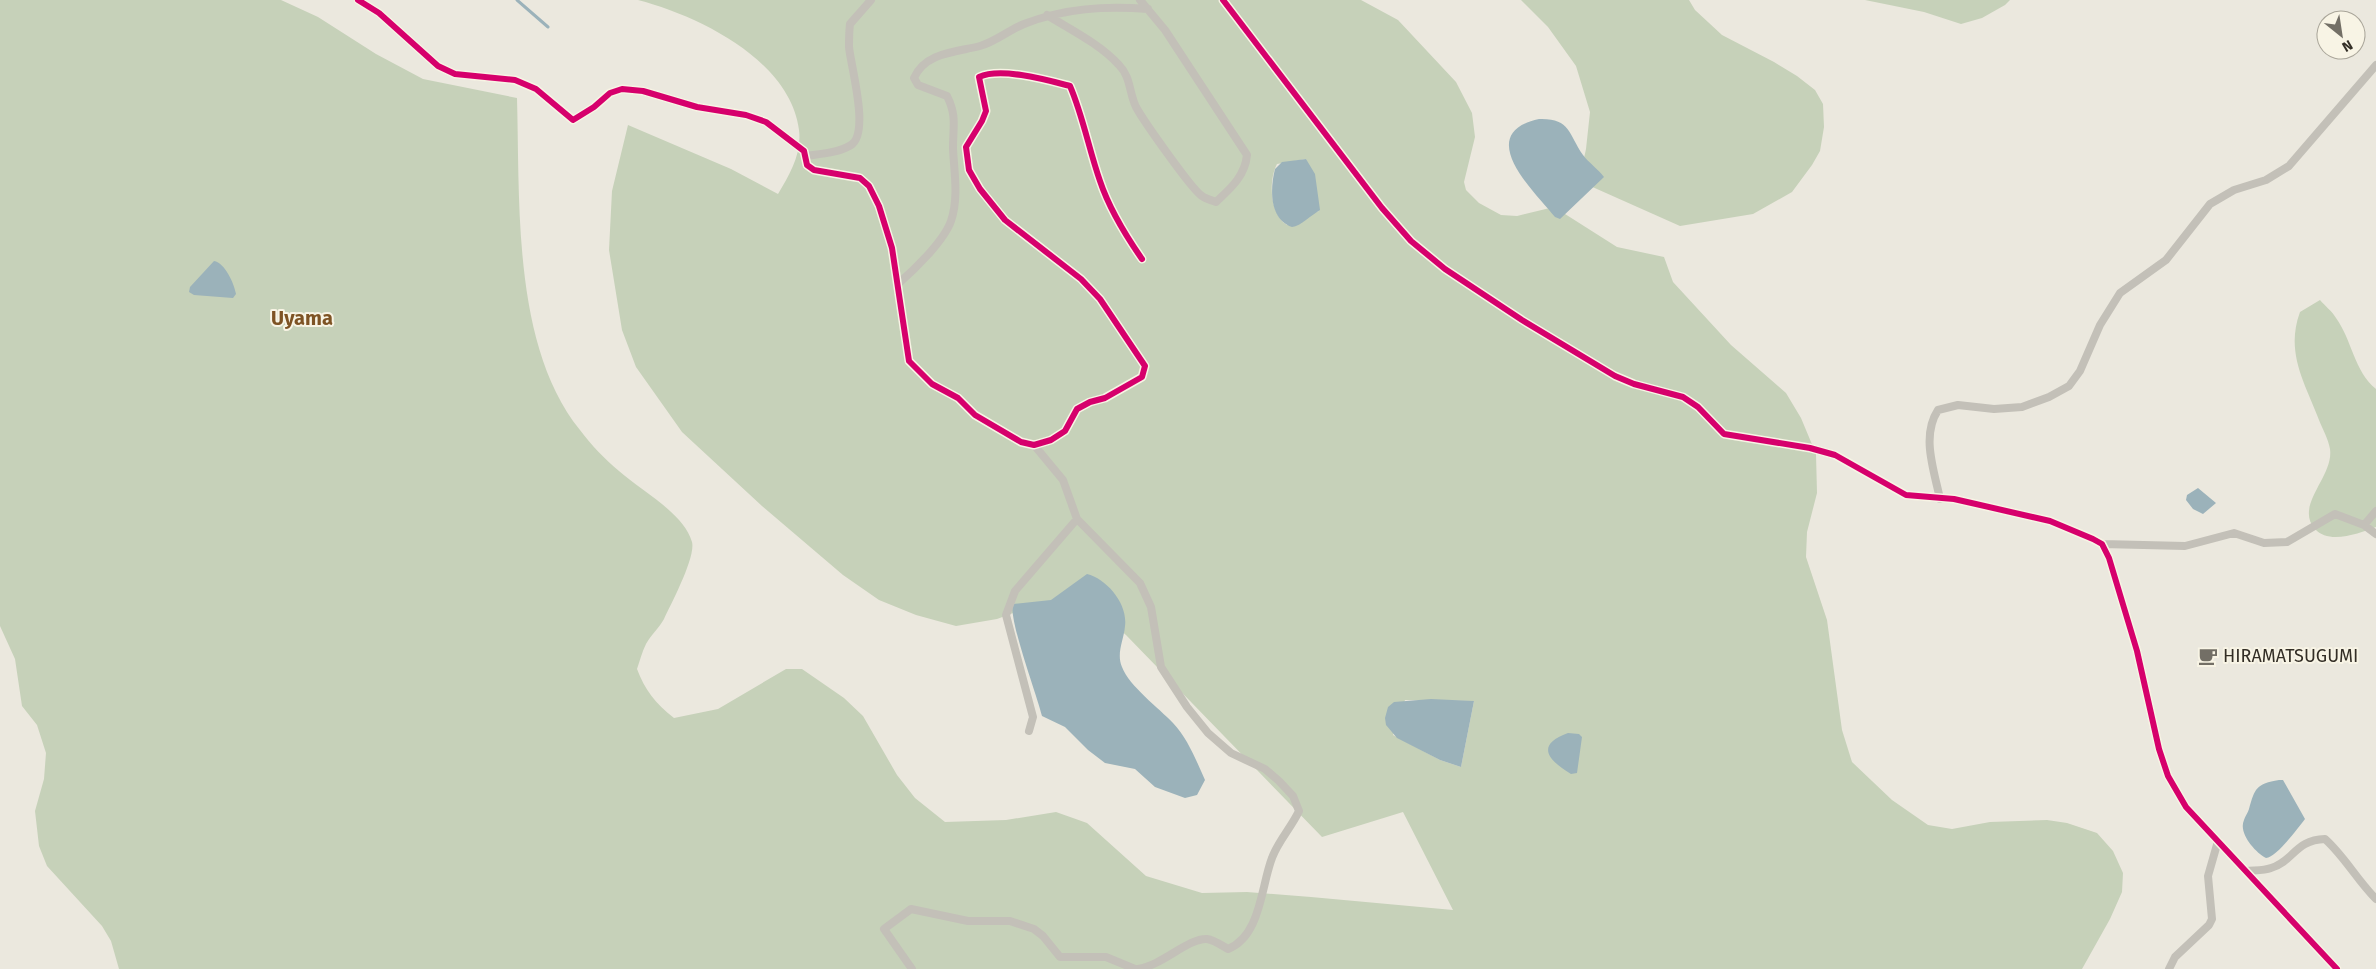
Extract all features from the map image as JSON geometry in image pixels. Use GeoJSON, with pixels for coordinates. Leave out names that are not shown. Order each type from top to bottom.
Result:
{"type":"FeatureCollection","features":[{"type":"Feature","properties":{"kind":"street"},"geometry":{"type":"LineString","coordinates":[[358,0],[379,13],[438,66],[455,74],[515,80],[536,89],[573,120],[594,107],[610,93],[622,89],[643,91],[697,107],[746,115],[766,122],[796,144],[806,156],[807,165],[814,170],[860,178],[869,186],[879,206],[892,248],[899,283],[909,361],[932,384],[958,398],[976,416],[1021,442],[1034,445],[1051,440],[1065,431],[1077,410],[1090,402],[1105,398],[1142,377],[1146,366],[1100,299],[1081,279],[1005,220],[980,190],[969,170],[966,147],[982,121],[986,110],[980,77],[988,72],[1040,78],[1070,86],[1079,107],[1086,140],[1101,184],[1128,239],[1142,259]]}},
{"type":"Feature","properties":{"kind":"street"},"geometry":{"type":"LineString","coordinates":[[806,156],[827,153],[852,144],[857,137],[858,99],[849,45],[850,24],[871,0]]}},
{"type":"Feature","properties":{"kind":"street"},"geometry":{"type":"LineString","coordinates":[[1047,15],[1105,52],[1120,66],[1130,83],[1135,105],[1146,123],[1190,184],[1201,196],[1216,202],[1233,187],[1246,168],[1247,155],[1165,30],[1140,0]]}},
{"type":"Feature","properties":{"kind":"street"},"geometry":{"type":"LineString","coordinates":[[1223,0],[1382,208],[1411,240],[1445,269],[1522,320],[1615,376],[1634,384],[1683,397],[1698,407],[1724,434],[1810,448],[1835,455],[1906,495],[1954,499],[2050,521],[2102,544],[2185,546],[2234,533],[2264,543],[2287,542],[2335,514],[2364,525],[2376,534]]}},
{"type":"Feature","properties":{"kind":"street"},"geometry":{"type":"LineString","coordinates":[[899,283],[936,243],[950,222],[954,198],[956,174],[953,148],[954,110],[947,96],[918,85],[914,78],[918,68],[940,55],[981,46],[1047,15],[1111,6],[1148,9]]}},
{"type":"Feature","properties":{"kind":"street"},"geometry":{"type":"LineString","coordinates":[[1940,498],[1930,442],[1931,421],[1938,410],[1958,405],[1994,409],[2022,407],[2049,397],[2069,386],[2080,371],[2100,325],[2120,293],[2166,260],[2210,204],[2234,190],[2266,180],[2289,166],[2376,66]]}},
{"type":"Feature","properties":{"kind":"street"},"geometry":{"type":"LineString","coordinates":[[912,969],[884,929],[911,909],[968,921],[1010,921],[1034,929],[1043,936],[1060,957],[1106,957],[1137,969],[1158,964],[1194,941],[1205,939],[1228,949],[1234,947],[1246,934],[1258,912],[1272,858],[1299,811],[1293,796],[1265,769],[1231,753],[1208,733],[1187,707],[1161,668],[1150,607],[1140,583],[1077,519],[1063,480],[1034,445]]}},
{"type":"Feature","properties":{"kind":"street"},"geometry":{"type":"LineString","coordinates":[[2364,525],[2376,511]]}},
{"type":"Feature","properties":{"kind":"street"},"geometry":{"type":"LineString","coordinates":[[1029,731],[1033,717],[1006,615],[1015,591],[1077,519]]}},
{"type":"Feature","properties":{"kind":"street"},"geometry":{"type":"LineString","coordinates":[[2102,544],[2109,558],[2137,651],[2145,696],[2168,776],[2186,807],[2337,969]]}},
{"type":"Feature","properties":{"kind":"street"},"geometry":{"type":"LineString","coordinates":[[2246,871],[2271,868],[2292,854],[2300,845],[2313,839],[2326,839],[2338,850],[2361,885],[2376,899]]}},
{"type":"Feature","properties":{"kind":"street"},"geometry":{"type":"LineString","coordinates":[[2169,969],[2175,957],[2209,925],[2212,919],[2208,876],[2218,841]]}},
{"type":"Feature","properties":{"kind":"green space"},"geometry":{"type":"Polygon","coordinates":[[[0,0],[281,0],[318,17],[376,54],[423,79],[517,98],[520,227],[524,272],[531,315],[542,357],[558,396],[584,436],[614,466],[671,512],[687,531],[692,542],[690,558],[682,580],[664,619],[646,644],[637,669],[651,696],[674,718],[718,709],[786,669],[802,669],[844,698],[863,716],[897,775],[915,798],[945,822],[1006,820],[1056,812],[1087,823],[1146,876],[1202,893],[1247,892],[1453,910],[1403,812],[1322,837],[1126,635],[1094,608],[1035,605],[997,619],[956,626],[916,615],[879,600],[843,575],[762,506],[682,432],[636,367],[622,330],[609,250],[612,191],[628,125],[731,169],[778,194],[791,171],[799,147],[799,130],[792,105],[779,82],[760,62],[738,45],[688,17],[638,0],[1361,0],[1398,20],[1456,82],[1472,113],[1475,137],[1464,182],[1466,190],[1479,203],[1501,215],[1517,216],[1554,207],[1617,247],[1664,257],[1673,282],[1731,345],[1786,393],[1801,418],[1816,454],[1817,493],[1807,532],[1806,557],[1827,620],[1842,730],[1852,762],[1892,800],[1928,825],[1952,829],[1990,822],[2047,820],[2067,823],[2097,833],[2113,851],[2123,873],[2122,892],[2110,919],[2082,969],[119,969],[111,941],[102,926],[47,866],[39,846],[35,811],[44,779],[46,753],[37,725],[22,706],[15,659],[0,626],[0,0]],[[1306,159],[1277,164],[1274,171],[1272,197],[1277,213],[1287,225],[1305,220],[1312,213],[1319,211],[1306,159]],[[1405,700],[1393,735],[1440,760],[1461,767],[1474,701],[1405,700]]]}},
{"type":"Feature","properties":{"kind":"green space"},"geometry":{"type":"Polygon","coordinates":[[[1521,0],[1689,0],[1695,10],[1722,35],[1774,62],[1815,90],[1823,104],[1824,127],[1820,151],[1792,192],[1753,214],[1680,226],[1579,181],[1586,149],[1590,112],[1576,66],[1548,27],[1521,0]]]}},
{"type":"Feature","properties":{"kind":"green space"},"geometry":{"type":"Polygon","coordinates":[[[1865,0],[2010,0],[2005,5],[1982,18],[1961,24],[1924,12],[1865,0]]]}},
{"type":"Feature","properties":{"kind":"green space"},"geometry":{"type":"Polygon","coordinates":[[[2320,300],[2333,313],[2363,373],[2376,389],[2376,527],[2336,537],[2321,534],[2315,529],[2310,520],[2309,510],[2330,459],[2330,449],[2303,380],[2296,354],[2295,341],[2300,312],[2320,300]]]}},
{"type":"Feature","properties":{"kind":"water"},"geometry":{"type":"Polygon","coordinates":[[[1539,119],[1549,119],[1563,124],[1583,155],[1604,177],[1560,219],[1555,217],[1523,179],[1514,164],[1509,150],[1510,137],[1520,126],[1539,119]]]}},
{"type":"Feature","properties":{"kind":"water"},"geometry":{"type":"Polygon","coordinates":[[[1306,159],[1315,174],[1320,210],[1292,227],[1284,223],[1275,210],[1272,194],[1273,177],[1275,169],[1282,162],[1306,159]]]}},
{"type":"Feature","properties":{"kind":"water"},"geometry":{"type":"Polygon","coordinates":[[[214,261],[222,265],[231,279],[236,294],[233,298],[194,295],[189,292],[190,287],[214,261]]]}},
{"type":"Feature","properties":{"kind":"water"},"geometry":{"type":"Polygon","coordinates":[[[2198,488],[2216,503],[2203,514],[2193,509],[2186,500],[2187,495],[2198,488]]]}},
{"type":"Feature","properties":{"kind":"water"},"geometry":{"type":"Polygon","coordinates":[[[1087,574],[1102,581],[1120,601],[1125,618],[1125,626],[1120,662],[1131,682],[1173,723],[1187,743],[1205,780],[1197,795],[1185,798],[1155,787],[1135,769],[1105,763],[1088,750],[1065,727],[1042,716],[1019,640],[1013,604],[1051,600],[1087,574]]]}},
{"type":"Feature","properties":{"kind":"water"},"geometry":{"type":"Polygon","coordinates":[[[1431,699],[1474,701],[1461,767],[1440,760],[1397,738],[1386,725],[1385,718],[1388,707],[1394,702],[1431,699]]]}},
{"type":"Feature","properties":{"kind":"water"},"geometry":{"type":"Polygon","coordinates":[[[1568,733],[1579,734],[1582,737],[1577,773],[1571,774],[1556,763],[1548,753],[1551,742],[1568,733]]]}},
{"type":"Feature","properties":{"kind":"water"},"geometry":{"type":"Polygon","coordinates":[[[2283,780],[2305,819],[2276,853],[2266,858],[2257,851],[2245,836],[2243,831],[2244,819],[2258,788],[2265,783],[2283,780]]]}},
{"type":"Feature","properties":{"kind":"waterway"},"geometry":{"type":"LineString","coordinates":[[517,0],[548,27]]}},
{"type":"Feature","properties":{"kind":"cycle path"},"geometry":{"type":"LineString","coordinates":[[358,0],[379,13],[438,66],[455,74],[515,80],[536,89],[573,120],[594,107],[610,93],[622,89],[643,91],[697,107],[746,115],[766,122],[804,151],[807,165],[814,170],[860,178],[869,186],[879,206],[892,248],[909,361],[932,384],[958,398],[975,415],[1021,442],[1034,445],[1051,440],[1065,431],[1077,409],[1090,402],[1105,398],[1142,377],[1145,366],[1100,299],[1081,279],[1005,220],[980,189],[969,170],[966,147],[986,111],[979,77],[988,74],[1011,74],[1070,86],[1108,201],[1118,222],[1142,259]]}},
{"type":"Feature","properties":{"kind":"cycle path"},"geometry":{"type":"LineString","coordinates":[[1223,0],[1382,208],[1411,241],[1445,269],[1522,320],[1615,376],[1634,384],[1683,397],[1698,407],[1724,434],[1810,448],[1835,455],[1906,495],[1954,499],[2050,521],[2102,544],[2109,558],[2137,651],[2159,749],[2168,776],[2186,807],[2337,969]]}},
{"type":"Feature","properties":{"kind":"place","name":"HIRAMATSUGUMI"},"geometry":{"type":"Point","coordinates":[2208,656]}},
{"type":"Feature","properties":{"kind":"district","name":"Uyama"},"geometry":{"type":"Point","coordinates":[302,318]}}]}
